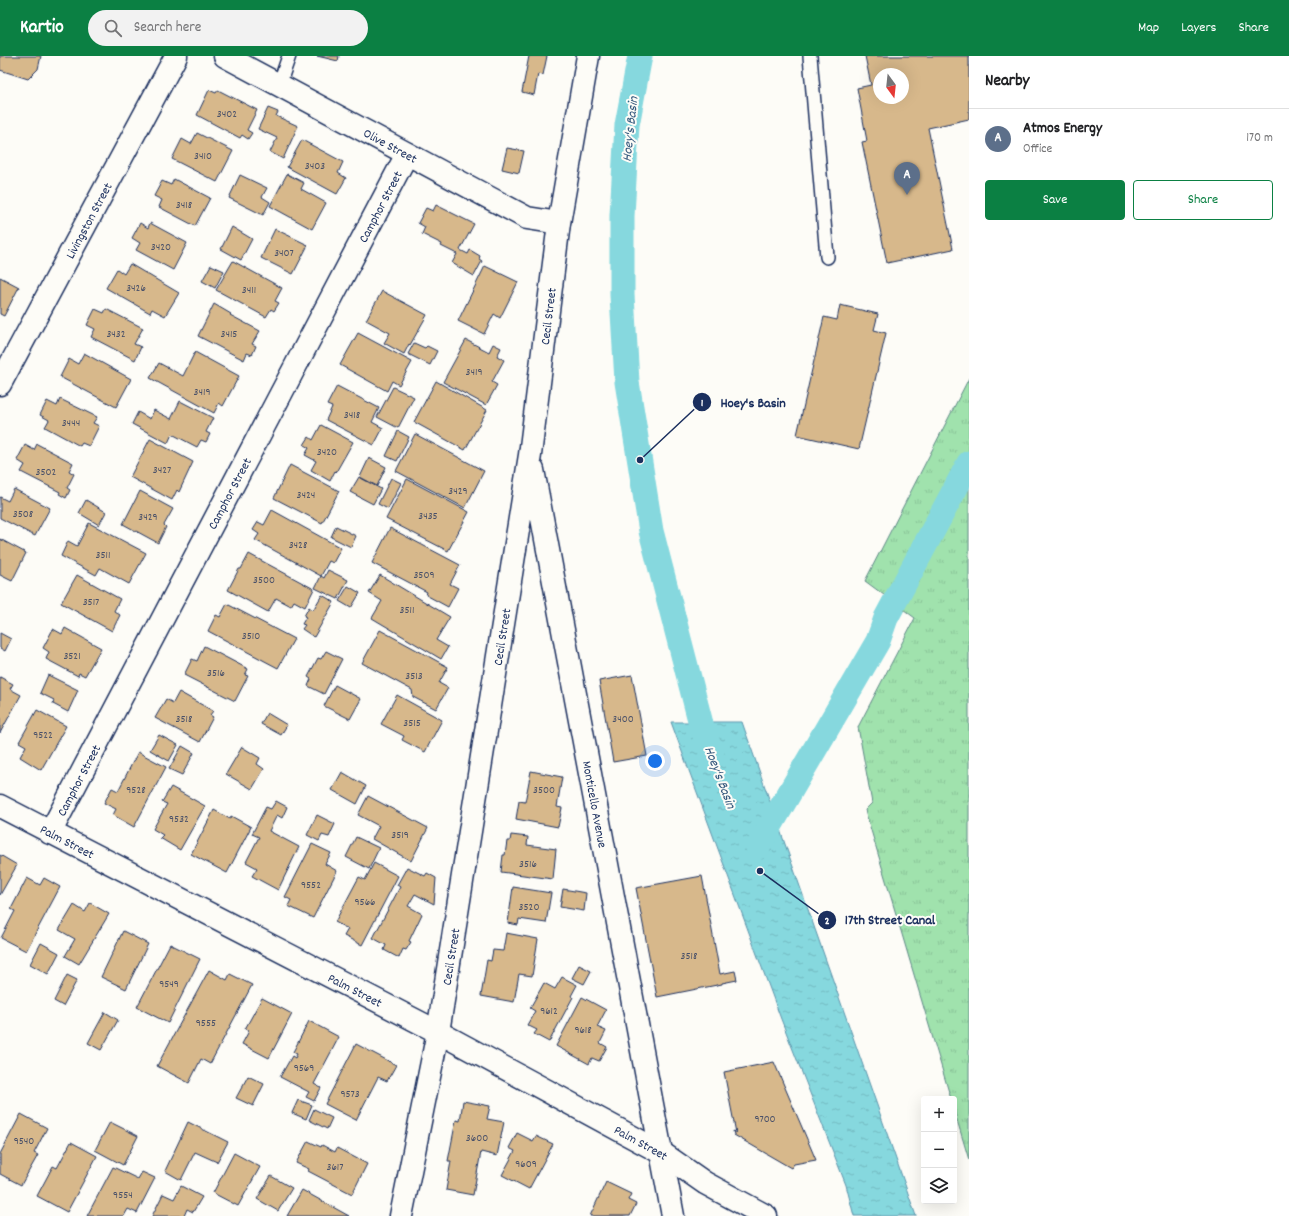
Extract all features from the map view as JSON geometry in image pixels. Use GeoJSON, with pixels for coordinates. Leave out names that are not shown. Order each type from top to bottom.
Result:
{"type":"FeatureCollection","features":[{"type":"Feature","properties":{"kind":"street","name":"Livingston Street"},"geometry":{"type":"LineString","coordinates":[[2,375],[176,56]]}},
{"type":"Feature","properties":{"kind":"street","name":"Olive Street"},"geometry":{"type":"LineString","coordinates":[[225,56],[527,218],[559,223]]}},
{"type":"Feature","properties":{"kind":"street","name":"Cecil Street"},"geometry":{"type":"LineString","coordinates":[[401,1216],[438,1032],[530,455],[559,223],[588,56]]}},
{"type":"Feature","properties":{"kind":"street","name":"Camphor Street"},"geometry":{"type":"LineString","coordinates":[[50,833],[407,154]]}},
{"type":"Feature","properties":{"kind":"street","name":"Monticello Avenue"},"geometry":{"type":"LineString","coordinates":[[530,455],[673,1216]]}},
{"type":"Feature","properties":{"kind":"street","name":"Palm Street"},"geometry":{"type":"LineString","coordinates":[[0,806],[438,1032],[662,1153],[705,1183],[766,1216]]}},
{"type":"Feature","properties":{"kind":"lane"},"geometry":{"type":"LineString","coordinates":[[279,85],[289,56]]}},
{"type":"Feature","properties":{"kind":"lane"},"geometry":{"type":"LineString","coordinates":[[810,56],[827,257]]}},
{"type":"Feature","properties":{"kind":"green space"},"geometry":{"type":"Polygon","coordinates":[[[969,378],[969,1160],[957,1120],[957,1096],[950,1096],[865,810],[872,803],[858,727],[915,618],[865,581],[969,378]]]}},
{"type":"Feature","properties":{"kind":"water"},"geometry":{"type":"Polygon","coordinates":[[[671,722],[742,722],[916,1216],[854,1216],[846,1185],[781,1019],[671,722]]]}},
{"type":"Feature","properties":{"kind":"building"},"geometry":{"type":"Polygon","coordinates":[[[0,56],[41,56],[38,69],[28,79],[0,70],[0,56]]]}},
{"type":"Feature","properties":{"kind":"building"},"geometry":{"type":"Polygon","coordinates":[[[317,56],[339,56],[338,61],[317,56]]]}},
{"type":"Feature","properties":{"kind":"building"},"geometry":{"type":"Polygon","coordinates":[[[529,56],[547,56],[543,75],[538,74],[534,95],[522,92],[529,56]]]}},
{"type":"Feature","properties":{"kind":"building"},"geometry":{"type":"Polygon","coordinates":[[[865,56],[969,56],[969,119],[928,128],[953,249],[887,263],[862,142],[867,141],[857,88],[871,85],[865,56]]]}},
{"type":"Feature","properties":{"kind":"building"},"geometry":{"type":"Polygon","coordinates":[[[209,90],[216,93],[218,90],[257,110],[247,130],[252,133],[248,139],[242,135],[240,138],[197,115],[209,90]]]}},
{"type":"Feature","properties":{"kind":"building"},"geometry":{"type":"Polygon","coordinates":[[[268,108],[278,112],[276,116],[298,126],[283,159],[270,152],[277,138],[258,129],[268,108]]]}},
{"type":"Feature","properties":{"kind":"building"},"geometry":{"type":"Polygon","coordinates":[[[197,133],[233,151],[217,182],[172,159],[182,139],[191,144],[197,133]]]}},
{"type":"Feature","properties":{"kind":"building"},"geometry":{"type":"Polygon","coordinates":[[[302,140],[343,162],[338,173],[346,178],[337,194],[287,167],[302,140]]]}},
{"type":"Feature","properties":{"kind":"building"},"geometry":{"type":"Polygon","coordinates":[[[507,148],[524,151],[519,173],[502,169],[507,148]]]}},
{"type":"Feature","properties":{"kind":"building"},"geometry":{"type":"Polygon","coordinates":[[[287,174],[304,183],[301,189],[326,203],[312,229],[270,206],[287,174]]]}},
{"type":"Feature","properties":{"kind":"building"},"geometry":{"type":"Polygon","coordinates":[[[240,175],[267,188],[262,197],[270,202],[263,215],[229,198],[240,175]]]}},
{"type":"Feature","properties":{"kind":"building"},"geometry":{"type":"Polygon","coordinates":[[[174,179],[210,198],[195,226],[159,207],[162,200],[154,196],[162,181],[171,185],[174,179]]]}},
{"type":"Feature","properties":{"kind":"building"},"geometry":{"type":"Polygon","coordinates":[[[436,205],[474,224],[460,250],[468,254],[470,250],[480,256],[479,259],[482,261],[474,276],[452,263],[457,254],[441,246],[442,244],[422,234],[425,227],[418,223],[426,208],[433,211],[436,205]]]}},
{"type":"Feature","properties":{"kind":"building"},"geometry":{"type":"Polygon","coordinates":[[[140,223],[148,228],[150,223],[187,243],[173,270],[136,250],[140,243],[132,238],[140,223]]]}},
{"type":"Feature","properties":{"kind":"building"},"geometry":{"type":"Polygon","coordinates":[[[232,227],[252,239],[241,260],[221,249],[232,227]]]}},
{"type":"Feature","properties":{"kind":"building"},"geometry":{"type":"Polygon","coordinates":[[[275,229],[308,245],[293,274],[261,258],[275,229]]]}},
{"type":"Feature","properties":{"kind":"building"},"geometry":{"type":"Polygon","coordinates":[[[233,261],[282,288],[275,301],[279,303],[274,311],[271,309],[266,317],[216,290],[233,261]]]}},
{"type":"Feature","properties":{"kind":"building"},"geometry":{"type":"Polygon","coordinates":[[[130,264],[179,293],[165,316],[152,309],[150,313],[106,288],[117,269],[124,274],[130,264]]]}},
{"type":"Feature","properties":{"kind":"building"},"geometry":{"type":"Polygon","coordinates":[[[211,265],[224,271],[215,288],[202,281],[211,265]]]}},
{"type":"Feature","properties":{"kind":"building"},"geometry":{"type":"Polygon","coordinates":[[[485,266],[518,282],[500,318],[494,314],[484,334],[458,321],[485,266]]]}},
{"type":"Feature","properties":{"kind":"building"},"geometry":{"type":"Polygon","coordinates":[[[0,277],[19,287],[4,316],[0,314],[0,277]]]}},
{"type":"Feature","properties":{"kind":"building"},"geometry":{"type":"Polygon","coordinates":[[[382,291],[427,315],[404,354],[384,343],[390,333],[366,320],[382,291]]]}},
{"type":"Feature","properties":{"kind":"building"},"geometry":{"type":"Polygon","coordinates":[[[214,304],[231,314],[230,315],[260,331],[252,344],[256,346],[252,355],[247,353],[244,360],[198,336],[214,304]]]}},
{"type":"Feature","properties":{"kind":"building"},"geometry":{"type":"Polygon","coordinates":[[[840,305],[878,314],[874,330],[886,333],[859,449],[797,435],[824,317],[837,320],[840,305]]]}},
{"type":"Feature","properties":{"kind":"building"},"geometry":{"type":"Polygon","coordinates":[[[95,309],[104,313],[106,309],[143,328],[134,344],[141,347],[135,360],[91,337],[95,329],[87,325],[95,309]]]}},
{"type":"Feature","properties":{"kind":"building"},"geometry":{"type":"Polygon","coordinates":[[[358,333],[412,362],[399,385],[392,381],[387,391],[340,365],[358,333]]]}},
{"type":"Feature","properties":{"kind":"building"},"geometry":{"type":"Polygon","coordinates":[[[466,340],[489,352],[493,344],[501,348],[497,356],[504,360],[492,382],[497,385],[486,405],[443,382],[466,340]]]}},
{"type":"Feature","properties":{"kind":"building"},"geometry":{"type":"Polygon","coordinates":[[[414,343],[425,348],[427,346],[437,351],[430,365],[408,354],[414,343]]]}},
{"type":"Feature","properties":{"kind":"building"},"geometry":{"type":"Polygon","coordinates":[[[195,352],[239,376],[223,406],[219,403],[214,413],[150,378],[159,363],[183,376],[195,352]]]}},
{"type":"Feature","properties":{"kind":"building"},"geometry":{"type":"Polygon","coordinates":[[[84,353],[131,379],[116,407],[60,377],[69,359],[78,364],[84,353]]]}},
{"type":"Feature","properties":{"kind":"building"},"geometry":{"type":"Polygon","coordinates":[[[436,381],[487,410],[465,450],[414,422],[436,381]]]}},
{"type":"Feature","properties":{"kind":"building"},"geometry":{"type":"Polygon","coordinates":[[[337,386],[379,408],[372,422],[383,428],[374,445],[326,420],[332,407],[327,405],[337,386]]]}},
{"type":"Feature","properties":{"kind":"building"},"geometry":{"type":"Polygon","coordinates":[[[393,387],[414,397],[398,428],[377,417],[393,387]]]}},
{"type":"Feature","properties":{"kind":"building"},"geometry":{"type":"Polygon","coordinates":[[[60,399],[97,417],[93,423],[99,426],[89,446],[82,443],[80,446],[45,427],[49,420],[40,415],[47,401],[57,406],[60,399]]]}},
{"type":"Feature","properties":{"kind":"building"},"geometry":{"type":"Polygon","coordinates":[[[180,401],[213,418],[206,432],[210,434],[206,442],[201,440],[197,447],[172,434],[168,443],[132,424],[138,412],[150,419],[154,410],[171,419],[180,401]]]}},
{"type":"Feature","properties":{"kind":"building"},"geometry":{"type":"Polygon","coordinates":[[[321,425],[353,442],[330,481],[311,470],[316,461],[305,455],[309,448],[304,445],[309,437],[313,440],[321,425]]]}},
{"type":"Feature","properties":{"kind":"building"},"geometry":{"type":"Polygon","coordinates":[[[398,431],[409,437],[397,461],[386,456],[398,431]]]}},
{"type":"Feature","properties":{"kind":"building"},"geometry":{"type":"Polygon","coordinates":[[[415,434],[484,471],[465,508],[396,471],[415,434]]]}},
{"type":"Feature","properties":{"kind":"building"},"geometry":{"type":"Polygon","coordinates":[[[150,439],[193,462],[179,492],[177,490],[172,500],[130,477],[150,439]]]}},
{"type":"Feature","properties":{"kind":"building"},"geometry":{"type":"Polygon","coordinates":[[[37,444],[73,463],[69,471],[74,474],[67,488],[70,490],[66,498],[59,494],[60,492],[21,472],[25,465],[17,460],[25,445],[34,450],[37,444]]]}},
{"type":"Feature","properties":{"kind":"building"},"geometry":{"type":"Polygon","coordinates":[[[369,458],[386,467],[377,486],[360,477],[369,458]]]}},
{"type":"Feature","properties":{"kind":"building"},"geometry":{"type":"Polygon","coordinates":[[[290,465],[339,491],[322,523],[274,498],[290,465]]]}},
{"type":"Feature","properties":{"kind":"building"},"geometry":{"type":"Polygon","coordinates":[[[359,477],[381,489],[373,504],[350,492],[359,477]]]}},
{"type":"Feature","properties":{"kind":"building"},"geometry":{"type":"Polygon","coordinates":[[[391,478],[401,483],[388,509],[378,504],[391,478]]]}},
{"type":"Feature","properties":{"kind":"building"},"geometry":{"type":"Polygon","coordinates":[[[407,479],[469,512],[448,551],[386,519],[407,479]]]}},
{"type":"Feature","properties":{"kind":"building"},"geometry":{"type":"Polygon","coordinates":[[[14,489],[50,508],[35,536],[0,518],[0,497],[8,501],[14,489]]]}},
{"type":"Feature","properties":{"kind":"building"},"geometry":{"type":"Polygon","coordinates":[[[140,491],[173,509],[164,525],[166,527],[158,543],[123,524],[140,491]]]}},
{"type":"Feature","properties":{"kind":"building"},"geometry":{"type":"Polygon","coordinates":[[[86,500],[106,512],[99,525],[79,513],[86,500]]]}},
{"type":"Feature","properties":{"kind":"building"},"geometry":{"type":"Polygon","coordinates":[[[272,510],[341,548],[333,563],[329,561],[321,576],[255,540],[259,534],[253,530],[258,522],[264,525],[272,510]]]}},
{"type":"Feature","properties":{"kind":"building"},"geometry":{"type":"Polygon","coordinates":[[[89,523],[146,553],[129,584],[100,568],[96,575],[61,556],[68,541],[77,546],[89,523]]]}},
{"type":"Feature","properties":{"kind":"building"},"geometry":{"type":"Polygon","coordinates":[[[336,526],[356,536],[351,547],[331,537],[336,526]]]}},
{"type":"Feature","properties":{"kind":"building"},"geometry":{"type":"Polygon","coordinates":[[[390,528],[460,565],[450,584],[458,588],[448,607],[426,595],[427,592],[372,563],[390,528]]]}},
{"type":"Feature","properties":{"kind":"building"},"geometry":{"type":"Polygon","coordinates":[[[0,539],[26,553],[12,581],[0,575],[0,539]]]}},
{"type":"Feature","properties":{"kind":"building"},"geometry":{"type":"Polygon","coordinates":[[[249,554],[314,589],[305,607],[294,601],[291,606],[276,598],[268,612],[228,590],[249,554]]]}},
{"type":"Feature","properties":{"kind":"building"},"geometry":{"type":"Polygon","coordinates":[[[328,570],[348,580],[338,599],[315,588],[321,576],[324,578],[328,570]]]}},
{"type":"Feature","properties":{"kind":"building"},"geometry":{"type":"Polygon","coordinates":[[[77,575],[120,599],[114,611],[120,615],[112,631],[61,603],[77,575]]]}},
{"type":"Feature","properties":{"kind":"building"},"geometry":{"type":"Polygon","coordinates":[[[380,575],[450,617],[436,640],[448,647],[441,659],[372,618],[382,601],[369,593],[380,575]]]}},
{"type":"Feature","properties":{"kind":"building"},"geometry":{"type":"Polygon","coordinates":[[[348,586],[360,593],[351,608],[339,601],[348,586]]]}},
{"type":"Feature","properties":{"kind":"building"},"geometry":{"type":"Polygon","coordinates":[[[322,595],[334,602],[314,637],[302,629],[305,625],[302,624],[309,607],[313,610],[322,595]]]}},
{"type":"Feature","properties":{"kind":"building"},"geometry":{"type":"Polygon","coordinates":[[[227,604],[294,639],[278,668],[208,631],[216,615],[220,617],[227,604]]]}},
{"type":"Feature","properties":{"kind":"building"},"geometry":{"type":"Polygon","coordinates":[[[65,628],[101,648],[85,676],[79,673],[78,676],[46,659],[49,652],[43,648],[53,629],[62,634],[65,628]]]}},
{"type":"Feature","properties":{"kind":"building"},"geometry":{"type":"Polygon","coordinates":[[[380,630],[448,667],[439,683],[448,688],[436,709],[413,697],[412,690],[362,663],[380,630]]]}},
{"type":"Feature","properties":{"kind":"building"},"geometry":{"type":"Polygon","coordinates":[[[0,633],[11,639],[5,651],[0,648],[0,633]]]}},
{"type":"Feature","properties":{"kind":"building"},"geometry":{"type":"Polygon","coordinates":[[[204,646],[248,669],[245,675],[248,676],[235,701],[184,675],[192,659],[197,661],[204,646]]]}},
{"type":"Feature","properties":{"kind":"building"},"geometry":{"type":"Polygon","coordinates":[[[326,651],[342,659],[324,694],[308,686],[311,679],[308,677],[318,658],[321,659],[326,651]]]}},
{"type":"Feature","properties":{"kind":"building"},"geometry":{"type":"Polygon","coordinates":[[[48,675],[78,690],[68,712],[53,704],[54,700],[40,693],[48,675]]]}},
{"type":"Feature","properties":{"kind":"building"},"geometry":{"type":"Polygon","coordinates":[[[632,675],[647,756],[613,762],[599,681],[632,675]]]}},
{"type":"Feature","properties":{"kind":"building"},"geometry":{"type":"Polygon","coordinates":[[[0,677],[13,684],[10,689],[21,695],[0,733],[0,677]]]}},
{"type":"Feature","properties":{"kind":"building"},"geometry":{"type":"Polygon","coordinates":[[[335,685],[361,699],[350,719],[324,706],[335,685]]]}},
{"type":"Feature","properties":{"kind":"building"},"geometry":{"type":"Polygon","coordinates":[[[179,692],[213,711],[210,715],[213,717],[200,742],[155,718],[166,699],[173,703],[179,692]]]}},
{"type":"Feature","properties":{"kind":"building"},"geometry":{"type":"Polygon","coordinates":[[[397,695],[442,720],[425,752],[402,740],[404,736],[381,724],[397,695]]]}},
{"type":"Feature","properties":{"kind":"building"},"geometry":{"type":"Polygon","coordinates":[[[37,710],[66,726],[41,770],[20,757],[26,746],[19,742],[37,710]]]}},
{"type":"Feature","properties":{"kind":"building"},"geometry":{"type":"Polygon","coordinates":[[[267,713],[287,725],[281,735],[261,724],[267,713]]]}},
{"type":"Feature","properties":{"kind":"building"},"geometry":{"type":"Polygon","coordinates":[[[159,735],[178,745],[169,761],[150,750],[159,735]]]}},
{"type":"Feature","properties":{"kind":"building"},"geometry":{"type":"Polygon","coordinates":[[[182,746],[194,753],[182,775],[169,769],[182,746]]]}},
{"type":"Feature","properties":{"kind":"building"},"geometry":{"type":"Polygon","coordinates":[[[242,747],[260,758],[257,764],[264,769],[252,789],[226,774],[242,747]]]}},
{"type":"Feature","properties":{"kind":"building"},"geometry":{"type":"Polygon","coordinates":[[[138,752],[166,767],[134,827],[113,815],[116,809],[104,803],[112,788],[118,791],[138,752]]]}},
{"type":"Feature","properties":{"kind":"building"},"geometry":{"type":"Polygon","coordinates":[[[531,771],[562,777],[557,807],[562,808],[558,827],[516,819],[519,801],[525,802],[531,771]]]}},
{"type":"Feature","properties":{"kind":"building"},"geometry":{"type":"Polygon","coordinates":[[[342,772],[366,786],[357,804],[332,790],[342,772]]]}},
{"type":"Feature","properties":{"kind":"building"},"geometry":{"type":"Polygon","coordinates":[[[171,787],[205,806],[180,850],[160,838],[163,835],[153,829],[167,804],[162,802],[171,787]]]}},
{"type":"Feature","properties":{"kind":"building"},"geometry":{"type":"Polygon","coordinates":[[[368,796],[428,828],[411,861],[372,839],[379,826],[358,815],[368,796]]]}},
{"type":"Feature","properties":{"kind":"building"},"geometry":{"type":"Polygon","coordinates":[[[276,801],[287,807],[282,818],[277,815],[269,831],[299,847],[278,890],[252,876],[257,868],[246,862],[259,837],[252,834],[266,807],[271,809],[276,801]]]}},
{"type":"Feature","properties":{"kind":"building"},"geometry":{"type":"Polygon","coordinates":[[[214,810],[230,819],[231,816],[251,827],[227,873],[191,854],[214,810]]]}},
{"type":"Feature","properties":{"kind":"building"},"geometry":{"type":"Polygon","coordinates":[[[317,815],[335,824],[329,837],[322,835],[319,841],[307,835],[317,815]]]}},
{"type":"Feature","properties":{"kind":"building"},"geometry":{"type":"Polygon","coordinates":[[[511,835],[528,837],[527,845],[556,849],[553,879],[501,872],[503,855],[505,855],[507,841],[510,841],[511,835]]]}},
{"type":"Feature","properties":{"kind":"building"},"geometry":{"type":"Polygon","coordinates":[[[356,837],[379,848],[369,869],[346,857],[356,837]]]}},
{"type":"Feature","properties":{"kind":"building"},"geometry":{"type":"Polygon","coordinates":[[[312,844],[331,853],[325,864],[337,871],[313,918],[288,906],[291,900],[285,897],[312,844]]]}},
{"type":"Feature","properties":{"kind":"building"},"geometry":{"type":"Polygon","coordinates":[[[0,855],[17,865],[0,895],[0,855]]]}},
{"type":"Feature","properties":{"kind":"building"},"geometry":{"type":"Polygon","coordinates":[[[374,863],[398,876],[362,945],[344,936],[348,929],[335,922],[359,877],[365,880],[374,863]]]}},
{"type":"Feature","properties":{"kind":"building"},"geometry":{"type":"Polygon","coordinates":[[[407,867],[425,876],[427,873],[436,878],[434,904],[415,894],[408,906],[422,914],[409,941],[411,942],[406,950],[403,949],[399,958],[384,950],[386,945],[373,938],[400,887],[397,885],[407,867]]]}},
{"type":"Feature","properties":{"kind":"building"},"geometry":{"type":"Polygon","coordinates":[[[702,876],[720,974],[735,971],[737,980],[657,997],[636,888],[702,876]]]}},
{"type":"Feature","properties":{"kind":"building"},"geometry":{"type":"Polygon","coordinates":[[[27,878],[40,885],[44,878],[60,887],[26,951],[1,938],[15,911],[11,909],[27,878]]]}},
{"type":"Feature","properties":{"kind":"building"},"geometry":{"type":"Polygon","coordinates":[[[513,887],[551,893],[546,923],[519,919],[518,925],[508,923],[513,887]]]}},
{"type":"Feature","properties":{"kind":"building"},"geometry":{"type":"Polygon","coordinates":[[[563,889],[586,893],[584,911],[560,907],[563,889]]]}},
{"type":"Feature","properties":{"kind":"building"},"geometry":{"type":"Polygon","coordinates":[[[90,903],[109,914],[79,964],[65,956],[75,939],[59,930],[74,905],[85,912],[90,903]]]}},
{"type":"Feature","properties":{"kind":"building"},"geometry":{"type":"Polygon","coordinates":[[[123,931],[148,944],[126,989],[101,977],[123,931]]]}},
{"type":"Feature","properties":{"kind":"building"},"geometry":{"type":"Polygon","coordinates":[[[506,933],[538,939],[532,976],[519,974],[514,1002],[481,996],[487,960],[491,961],[493,950],[503,951],[506,933]]]}},
{"type":"Feature","properties":{"kind":"building"},"geometry":{"type":"Polygon","coordinates":[[[41,943],[59,953],[48,974],[30,964],[41,943]]]}},
{"type":"Feature","properties":{"kind":"building"},"geometry":{"type":"Polygon","coordinates":[[[170,944],[200,959],[168,1023],[137,1007],[170,944]]]}},
{"type":"Feature","properties":{"kind":"building"},"geometry":{"type":"Polygon","coordinates":[[[579,965],[591,971],[584,984],[572,978],[579,965]]]}},
{"type":"Feature","properties":{"kind":"building"},"geometry":{"type":"Polygon","coordinates":[[[209,970],[227,980],[230,974],[252,985],[210,1064],[201,1059],[189,1083],[157,1066],[209,970]]]}},
{"type":"Feature","properties":{"kind":"building"},"geometry":{"type":"Polygon","coordinates":[[[67,975],[77,980],[63,1006],[54,1001],[67,975]]]}},
{"type":"Feature","properties":{"kind":"building"},"geometry":{"type":"Polygon","coordinates":[[[562,977],[577,985],[571,996],[573,997],[549,1042],[534,1034],[537,1030],[527,1025],[535,1011],[530,1008],[544,983],[555,989],[562,977]]]}},
{"type":"Feature","properties":{"kind":"building"},"geometry":{"type":"Polygon","coordinates":[[[582,997],[606,1010],[597,1027],[606,1031],[600,1043],[607,1047],[599,1061],[592,1058],[589,1064],[556,1046],[582,997]]]}},
{"type":"Feature","properties":{"kind":"building"},"geometry":{"type":"Polygon","coordinates":[[[262,998],[292,1014],[269,1058],[242,1044],[249,1031],[245,1029],[262,998]]]}},
{"type":"Feature","properties":{"kind":"building"},"geometry":{"type":"Polygon","coordinates":[[[105,1012],[118,1020],[101,1050],[88,1043],[105,1012]]]}},
{"type":"Feature","properties":{"kind":"building"},"geometry":{"type":"Polygon","coordinates":[[[309,1021],[339,1037],[314,1084],[321,1088],[314,1101],[306,1097],[309,1092],[280,1077],[292,1056],[295,1058],[297,1054],[293,1052],[309,1021]]]}},
{"type":"Feature","properties":{"kind":"building"},"geometry":{"type":"Polygon","coordinates":[[[356,1044],[396,1065],[387,1081],[378,1077],[356,1120],[325,1104],[356,1044]]]}},
{"type":"Feature","properties":{"kind":"building"},"geometry":{"type":"Polygon","coordinates":[[[774,1062],[816,1160],[794,1164],[791,1168],[734,1135],[733,1131],[736,1133],[724,1072],[774,1062]]]}},
{"type":"Feature","properties":{"kind":"building"},"geometry":{"type":"Polygon","coordinates":[[[248,1076],[264,1084],[253,1106],[236,1098],[248,1076]]]}},
{"type":"Feature","properties":{"kind":"building"},"geometry":{"type":"Polygon","coordinates":[[[298,1100],[312,1105],[306,1119],[292,1113],[298,1100]]]}},
{"type":"Feature","properties":{"kind":"building"},"geometry":{"type":"Polygon","coordinates":[[[463,1101],[490,1106],[487,1119],[504,1122],[497,1156],[481,1152],[473,1195],[446,1190],[451,1161],[448,1161],[456,1120],[460,1121],[463,1101]]]}},
{"type":"Feature","properties":{"kind":"building"},"geometry":{"type":"Polygon","coordinates":[[[314,1109],[332,1118],[327,1129],[309,1120],[314,1109]]]}},
{"type":"Feature","properties":{"kind":"building"},"geometry":{"type":"Polygon","coordinates":[[[21,1114],[47,1128],[34,1153],[38,1155],[21,1185],[0,1174],[0,1154],[21,1114]]]}},
{"type":"Feature","properties":{"kind":"building"},"geometry":{"type":"Polygon","coordinates":[[[110,1122],[138,1136],[123,1165],[95,1150],[110,1122]]]}},
{"type":"Feature","properties":{"kind":"building"},"geometry":{"type":"Polygon","coordinates":[[[188,1122],[228,1142],[217,1162],[195,1152],[181,1180],[165,1171],[188,1122]]]}},
{"type":"Feature","properties":{"kind":"building"},"geometry":{"type":"Polygon","coordinates":[[[517,1133],[533,1141],[536,1136],[553,1144],[529,1189],[502,1175],[515,1151],[509,1148],[517,1133]]]}},
{"type":"Feature","properties":{"kind":"building"},"geometry":{"type":"Polygon","coordinates":[[[308,1141],[321,1147],[322,1145],[335,1152],[337,1148],[367,1164],[352,1194],[296,1163],[308,1141]]]}},
{"type":"Feature","properties":{"kind":"building"},"geometry":{"type":"Polygon","coordinates":[[[71,1142],[97,1156],[67,1212],[37,1196],[53,1166],[57,1168],[71,1142]]]}},
{"type":"Feature","properties":{"kind":"building"},"geometry":{"type":"Polygon","coordinates":[[[234,1153],[260,1167],[238,1206],[213,1193],[234,1153]]]}},
{"type":"Feature","properties":{"kind":"building"},"geometry":{"type":"Polygon","coordinates":[[[113,1167],[138,1179],[142,1172],[155,1178],[137,1213],[128,1209],[124,1216],[87,1216],[113,1167]]]}},
{"type":"Feature","properties":{"kind":"building"},"geometry":{"type":"Polygon","coordinates":[[[271,1176],[292,1188],[278,1211],[257,1199],[271,1176]]]}},
{"type":"Feature","properties":{"kind":"building"},"geometry":{"type":"Polygon","coordinates":[[[606,1182],[631,1194],[628,1200],[636,1204],[630,1216],[590,1216],[606,1182]]]}},
{"type":"Feature","properties":{"kind":"building"},"geometry":{"type":"Polygon","coordinates":[[[181,1186],[202,1197],[193,1212],[187,1209],[184,1216],[152,1216],[163,1194],[174,1199],[181,1186]]]}},
{"type":"Feature","properties":{"kind":"building"},"geometry":{"type":"Polygon","coordinates":[[[302,1190],[349,1216],[287,1216],[302,1190]]]}},
{"type":"Feature","properties":{"kind":"waterway","name":"Hoey's Basin"},"geometry":{"type":"LineString","coordinates":[[640,56],[627,125],[622,216],[622,295],[627,382],[651,531],[701,724],[712,755]]}},
{"type":"Feature","properties":{"kind":"waterway"},"geometry":{"type":"LineString","coordinates":[[758,847],[878,641],[886,618],[969,463]]}},
{"type":"Feature","properties":{"kind":"place","name":"Atmos Energy"},"geometry":{"type":"Point","coordinates":[907,195]}},
{"type":"Feature","properties":{"kind":"place","name":"Hoey's Basin"},"geometry":{"type":"Point","coordinates":[640,460]}},
{"type":"Feature","properties":{"kind":"place","name":"17th Street Canal"},"geometry":{"type":"Point","coordinates":[760,871]}}]}
